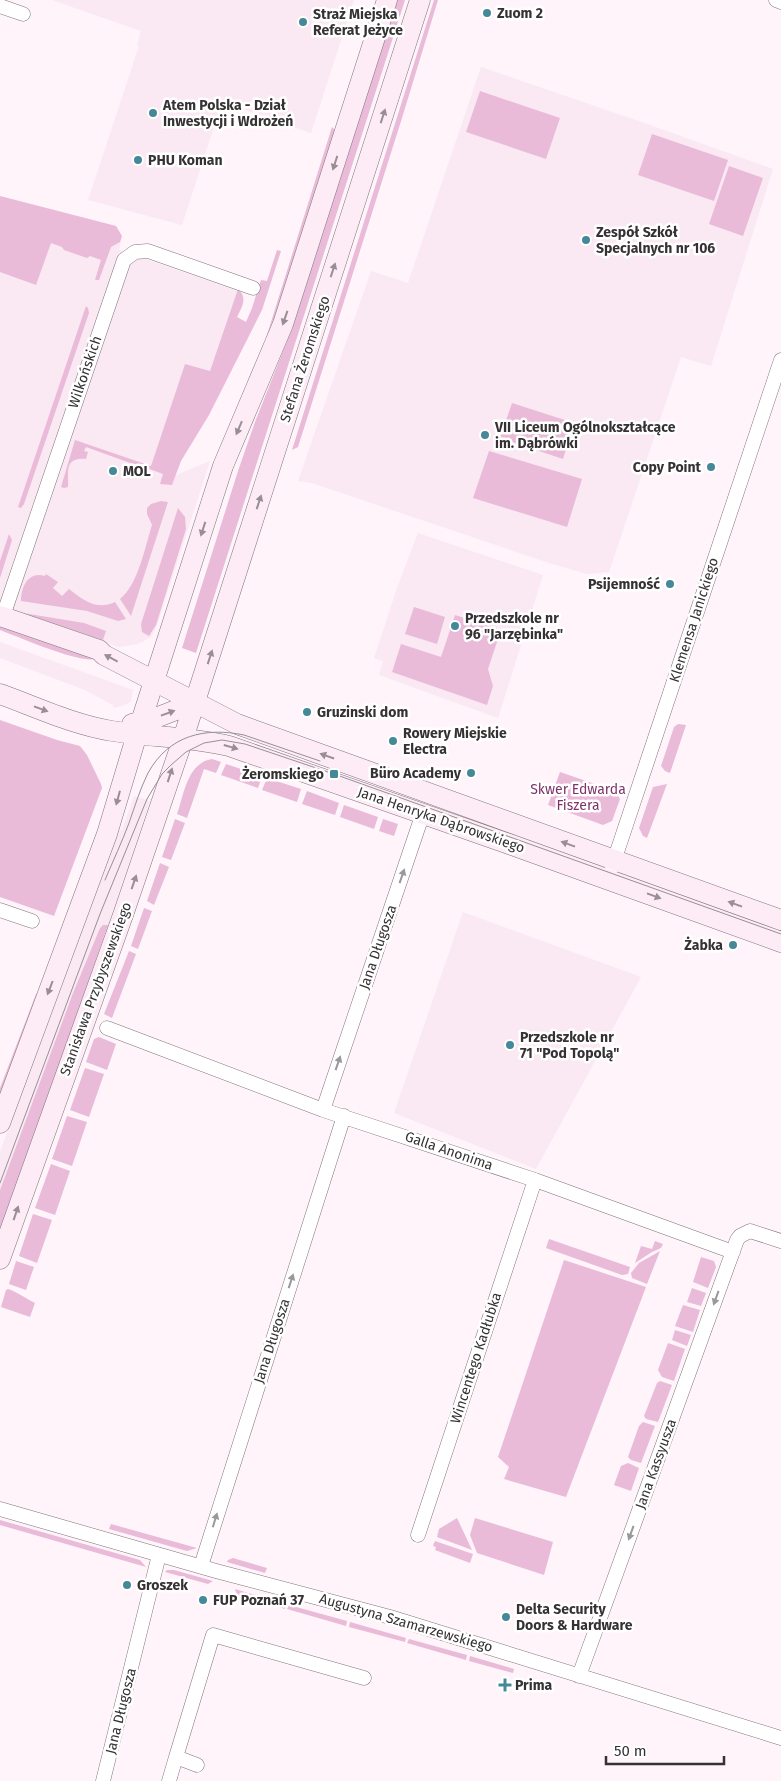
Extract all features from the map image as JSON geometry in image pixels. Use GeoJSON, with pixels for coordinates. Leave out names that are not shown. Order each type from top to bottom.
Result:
{"type":"FeatureCollection","features":[{"type":"Feature","properties":{"kind":"main road"},"geometry":{"type":"LineString","coordinates":[[0,1122],[108,834],[125,774],[223,466],[283,324],[387,0]]}},
{"type":"Feature","properties":{"kind":"main road","name":"Stefana Żeromskiego"},"geometry":{"type":"LineString","coordinates":[[192,711],[420,0]]}},
{"type":"Feature","properties":{"kind":"main road","name":"Jana Henryka Dąbrowskiego"},"geometry":{"type":"LineString","coordinates":[[1,616],[100,650],[104,655],[154,682],[192,711],[237,724],[781,920]]}},
{"type":"Feature","properties":{"kind":"main road","name":"Jana Henryka Dąbrowskiego"},"geometry":{"type":"LineString","coordinates":[[0,694],[94,728],[192,711]]}},
{"type":"Feature","properties":{"kind":"main road","name":"Stanisława Przybyszewskiego"},"geometry":{"type":"LineString","coordinates":[[0,1259],[128,899],[192,711]]}},
{"type":"Feature","properties":{"kind":"main road","name":"Jana Henryka Dąbrowskiego"},"geometry":{"type":"LineString","coordinates":[[142,720],[183,738],[229,746],[423,813],[781,942]]}},
{"type":"Feature","properties":{"kind":"main road"},"geometry":{"type":"LineString","coordinates":[[94,728],[113,740],[121,755],[125,774]]}},
{"type":"Feature","properties":{"kind":"street"},"geometry":{"type":"LineString","coordinates":[[776,0],[781,2]]}},
{"type":"Feature","properties":{"kind":"street"},"geometry":{"type":"LineString","coordinates":[[0,6],[23,14]]}},
{"type":"Feature","properties":{"kind":"street","name":"Wilkońskich"},"geometry":{"type":"LineString","coordinates":[[1,616],[124,260],[135,252],[148,251],[253,288]]}},
{"type":"Feature","properties":{"kind":"street","name":"Klemensa Janickiego"},"geometry":{"type":"LineString","coordinates":[[608,880],[781,360]]}},
{"type":"Feature","properties":{"kind":"street","name":"Jana Długosza"},"geometry":{"type":"LineString","coordinates":[[323,1110],[423,813]]}},
{"type":"Feature","properties":{"kind":"street"},"geometry":{"type":"LineString","coordinates":[[0,910],[32,921]]}},
{"type":"Feature","properties":{"kind":"street","name":"Galla Anonima"},"geometry":{"type":"LineString","coordinates":[[107,1028],[323,1110],[535,1180],[733,1252]]}},
{"type":"Feature","properties":{"kind":"street","name":"Jana Długosza"},"geometry":{"type":"LineString","coordinates":[[201,1566],[344,1116]]}},
{"type":"Feature","properties":{"kind":"street","name":"Wincentego Kadłubka"},"geometry":{"type":"LineString","coordinates":[[418,1535],[535,1180]]}},
{"type":"Feature","properties":{"kind":"street"},"geometry":{"type":"LineString","coordinates":[[733,1252],[740,1236],[750,1231],[781,1241]]}},
{"type":"Feature","properties":{"kind":"street","name":"Jana Kassyusza"},"geometry":{"type":"LineString","coordinates":[[579,1676],[733,1252]]}},
{"type":"Feature","properties":{"kind":"street","name":"Augustyna Szamarzewskiego"},"geometry":{"type":"LineString","coordinates":[[0,1509],[159,1555],[390,1617],[781,1738]]}},
{"type":"Feature","properties":{"kind":"street","name":"Jana Długosza"},"geometry":{"type":"LineString","coordinates":[[104,1781],[159,1555]]}},
{"type":"Feature","properties":{"kind":"street"},"geometry":{"type":"LineString","coordinates":[[169,1781],[213,1635],[364,1678]]}},
{"type":"Feature","properties":{"kind":"street"},"geometry":{"type":"LineString","coordinates":[[176,1758],[197,1765]]}},
{"type":"Feature","properties":{"kind":"shaded area"},"geometry":{"type":"Polygon","coordinates":[[[52,0],[354,0],[311,133],[222,102],[182,225],[88,200],[139,46],[137,45],[141,31],[52,0]]]}},
{"type":"Feature","properties":{"kind":"shaded area"},"geometry":{"type":"Polygon","coordinates":[[[481,67],[773,169],[711,366],[681,357],[609,572],[587,574],[312,483],[298,481],[371,271],[408,283],[481,67]]]}},
{"type":"Feature","properties":{"kind":"shaded area"},"geometry":{"type":"Polygon","coordinates":[[[0,196],[116,226],[122,236],[119,250],[238,291],[210,371],[185,364],[151,467],[176,475],[210,461],[157,625],[151,637],[138,644],[119,647],[0,607],[0,196]]]}},
{"type":"Feature","properties":{"kind":"shaded area","name":"Przedszkole nr 96 \"Jarzębinka\""},"geometry":{"type":"Polygon","coordinates":[[[418,533],[543,575],[498,718],[379,675],[383,661],[374,658],[397,588],[418,533]]]}},
{"type":"Feature","properties":{"kind":"shaded area"},"geometry":{"type":"Polygon","coordinates":[[[0,642],[133,690],[131,701],[125,705],[113,708],[113,705],[85,690],[0,658],[0,642]]]}},
{"type":"Feature","properties":{"kind":"shaded area"},"geometry":{"type":"Polygon","coordinates":[[[134,796],[150,801],[108,925],[103,925],[100,928],[73,993],[0,1190],[0,1152],[119,830],[122,830],[134,796]]]}},
{"type":"Feature","properties":{"kind":"shaded area","name":"Przedszkole nr 71 \"Pod Topolą\""},"geometry":{"type":"Polygon","coordinates":[[[463,912],[641,977],[536,1169],[394,1113],[463,912]]]}},
{"type":"Feature","properties":{"kind":"green space"},"geometry":{"type":"Polygon","coordinates":[[[397,0],[405,0],[196,653],[182,648],[238,471],[293,326],[397,0]]]}},
{"type":"Feature","properties":{"kind":"green space"},"geometry":{"type":"Polygon","coordinates":[[[434,0],[438,0],[402,118],[298,447],[292,450],[434,0]]]}},
{"type":"Feature","properties":{"kind":"green space"},"geometry":{"type":"Polygon","coordinates":[[[480,91],[560,118],[546,159],[466,132],[480,91]]]}},
{"type":"Feature","properties":{"kind":"green space"},"geometry":{"type":"Polygon","coordinates":[[[332,127],[335,130],[271,328],[266,338],[332,127]]]}},
{"type":"Feature","properties":{"kind":"green space"},"geometry":{"type":"Polygon","coordinates":[[[652,134],[728,160],[714,201],[638,175],[652,134]]]}},
{"type":"Feature","properties":{"kind":"green space"},"geometry":{"type":"Polygon","coordinates":[[[729,166],[763,178],[743,236],[709,224],[729,166]]]}},
{"type":"Feature","properties":{"kind":"green space"},"geometry":{"type":"Polygon","coordinates":[[[0,196],[116,226],[122,236],[120,242],[111,247],[99,280],[95,280],[101,260],[90,256],[87,258],[51,243],[36,285],[0,272],[0,196]]]}},
{"type":"Feature","properties":{"kind":"green space"},"geometry":{"type":"Polygon","coordinates":[[[277,250],[281,251],[262,310],[209,415],[181,461],[172,485],[160,484],[163,474],[86,447],[84,451],[88,452],[86,459],[79,459],[70,464],[68,487],[61,487],[75,440],[151,466],[185,364],[210,371],[238,289],[243,299],[237,317],[246,322],[261,280],[267,281],[277,250]]]}},
{"type":"Feature","properties":{"kind":"green space"},"geometry":{"type":"Polygon","coordinates":[[[86,306],[89,313],[24,504],[21,508],[18,507],[86,306]]]}},
{"type":"Feature","properties":{"kind":"green space"},"geometry":{"type":"Polygon","coordinates":[[[512,403],[574,423],[563,459],[500,438],[512,403]]]}},
{"type":"Feature","properties":{"kind":"green space"},"geometry":{"type":"Polygon","coordinates":[[[489,451],[582,479],[567,527],[473,498],[489,451]]]}},
{"type":"Feature","properties":{"kind":"green space"},"geometry":{"type":"Polygon","coordinates":[[[161,501],[168,502],[131,616],[120,599],[132,585],[144,554],[152,525],[147,514],[147,508],[151,504],[161,501]]]}},
{"type":"Feature","properties":{"kind":"green space"},"geometry":{"type":"Polygon","coordinates":[[[178,508],[185,517],[186,529],[156,625],[149,636],[142,632],[141,624],[178,508]]]}},
{"type":"Feature","properties":{"kind":"green space"},"geometry":{"type":"Polygon","coordinates":[[[9,534],[12,540],[0,578],[0,561],[9,534]]]}},
{"type":"Feature","properties":{"kind":"green space"},"geometry":{"type":"Polygon","coordinates":[[[46,574],[58,582],[53,588],[62,596],[69,589],[96,605],[115,602],[126,619],[118,621],[87,611],[21,601],[22,590],[27,581],[34,576],[45,576],[46,574]]]}},
{"type":"Feature","properties":{"kind":"green space"},"geometry":{"type":"Polygon","coordinates":[[[414,607],[445,617],[437,644],[405,634],[414,607]]]}},
{"type":"Feature","properties":{"kind":"green space"},"geometry":{"type":"Polygon","coordinates":[[[23,613],[84,623],[106,631],[103,640],[23,613]]]}},
{"type":"Feature","properties":{"kind":"green space"},"geometry":{"type":"Polygon","coordinates":[[[455,615],[501,630],[488,669],[493,686],[487,705],[392,672],[401,644],[441,657],[455,615]]]}},
{"type":"Feature","properties":{"kind":"green space"},"geometry":{"type":"Polygon","coordinates":[[[0,626],[95,659],[76,657],[48,649],[0,630],[0,626]]]}},
{"type":"Feature","properties":{"kind":"green space"},"geometry":{"type":"Polygon","coordinates":[[[0,720],[80,746],[87,755],[101,784],[102,788],[54,916],[0,897],[0,720]]]}},
{"type":"Feature","properties":{"kind":"green space"},"geometry":{"type":"Polygon","coordinates":[[[678,724],[686,725],[670,773],[661,766],[674,727],[678,724]]]}},
{"type":"Feature","properties":{"kind":"green space"},"geometry":{"type":"Polygon","coordinates":[[[212,759],[221,762],[216,773],[204,769],[187,818],[177,814],[192,773],[204,762],[212,759]]]}},
{"type":"Feature","properties":{"kind":"green space"},"geometry":{"type":"Polygon","coordinates":[[[226,764],[262,776],[258,788],[221,775],[226,764]]]}},
{"type":"Feature","properties":{"kind":"green space","name":"Skwer Edwarda Fiszera"},"geometry":{"type":"Polygon","coordinates":[[[560,772],[615,791],[620,799],[612,821],[603,825],[548,805],[560,772]]]}},
{"type":"Feature","properties":{"kind":"green space"},"geometry":{"type":"Polygon","coordinates":[[[267,778],[301,789],[297,802],[262,790],[267,778]]]}},
{"type":"Feature","properties":{"kind":"green space"},"geometry":{"type":"Polygon","coordinates":[[[667,784],[647,838],[643,836],[639,828],[653,787],[667,784]]]}},
{"type":"Feature","properties":{"kind":"green space"},"geometry":{"type":"Polygon","coordinates":[[[307,791],[339,803],[335,815],[302,804],[307,791]]]}},
{"type":"Feature","properties":{"kind":"green space"},"geometry":{"type":"Polygon","coordinates":[[[344,805],[378,817],[374,829],[340,817],[344,805]]]}},
{"type":"Feature","properties":{"kind":"green space"},"geometry":{"type":"Polygon","coordinates":[[[175,819],[185,823],[171,860],[162,857],[175,819]]]}},
{"type":"Feature","properties":{"kind":"green space"},"geometry":{"type":"Polygon","coordinates":[[[383,819],[398,824],[394,836],[379,831],[383,819]]]}},
{"type":"Feature","properties":{"kind":"green space"},"geometry":{"type":"Polygon","coordinates":[[[160,863],[169,867],[154,905],[147,901],[160,863]]]}},
{"type":"Feature","properties":{"kind":"green space"},"geometry":{"type":"Polygon","coordinates":[[[144,908],[152,911],[138,949],[131,946],[144,908]]]}},
{"type":"Feature","properties":{"kind":"green space"},"geometry":{"type":"Polygon","coordinates":[[[103,925],[108,925],[0,1234],[0,1190],[73,993],[100,928],[103,925]]]}},
{"type":"Feature","properties":{"kind":"green space"},"geometry":{"type":"Polygon","coordinates":[[[129,951],[136,954],[112,1018],[104,1014],[129,951]]]}},
{"type":"Feature","properties":{"kind":"green space"},"geometry":{"type":"Polygon","coordinates":[[[38,993],[0,1094],[0,1088],[38,993]]]}},
{"type":"Feature","properties":{"kind":"green space"},"geometry":{"type":"Polygon","coordinates":[[[99,1037],[116,1044],[107,1070],[86,1062],[94,1039],[99,1037]]]}},
{"type":"Feature","properties":{"kind":"green space"},"geometry":{"type":"Polygon","coordinates":[[[85,1068],[104,1074],[89,1117],[70,1110],[85,1068]]]}},
{"type":"Feature","properties":{"kind":"green space"},"geometry":{"type":"Polygon","coordinates":[[[67,1116],[87,1122],[72,1166],[52,1159],[67,1116]]]}},
{"type":"Feature","properties":{"kind":"green space"},"geometry":{"type":"Polygon","coordinates":[[[51,1164],[70,1171],[55,1215],[35,1208],[51,1164]]]}},
{"type":"Feature","properties":{"kind":"green space"},"geometry":{"type":"Polygon","coordinates":[[[33,1214],[52,1220],[37,1263],[19,1256],[33,1214]]]}},
{"type":"Feature","properties":{"kind":"green space"},"geometry":{"type":"Polygon","coordinates":[[[549,1239],[630,1267],[628,1274],[622,1275],[546,1248],[549,1239]]]}},
{"type":"Feature","properties":{"kind":"green space"},"geometry":{"type":"Polygon","coordinates":[[[655,1241],[663,1244],[661,1248],[635,1263],[641,1246],[652,1249],[655,1241]]]}},
{"type":"Feature","properties":{"kind":"green space"},"geometry":{"type":"Polygon","coordinates":[[[660,1251],[647,1284],[632,1278],[631,1273],[639,1263],[660,1251]]]}},
{"type":"Feature","properties":{"kind":"green space"},"geometry":{"type":"Polygon","coordinates":[[[701,1257],[714,1261],[716,1267],[708,1288],[693,1282],[701,1257]]]}},
{"type":"Feature","properties":{"kind":"green space"},"geometry":{"type":"Polygon","coordinates":[[[564,1260],[646,1287],[566,1497],[504,1479],[509,1467],[498,1457],[564,1260]]]}},
{"type":"Feature","properties":{"kind":"green space"},"geometry":{"type":"Polygon","coordinates":[[[16,1261],[34,1267],[26,1290],[9,1284],[16,1261]]]}},
{"type":"Feature","properties":{"kind":"green space"},"geometry":{"type":"Polygon","coordinates":[[[692,1288],[706,1293],[701,1306],[687,1302],[692,1288]]]}},
{"type":"Feature","properties":{"kind":"green space"},"geometry":{"type":"Polygon","coordinates":[[[8,1289],[35,1303],[30,1317],[1,1307],[6,1290],[8,1289]]]}},
{"type":"Feature","properties":{"kind":"green space"},"geometry":{"type":"Polygon","coordinates":[[[683,1305],[700,1310],[693,1332],[675,1326],[683,1305]]]}},
{"type":"Feature","properties":{"kind":"green space"},"geometry":{"type":"Polygon","coordinates":[[[675,1330],[691,1335],[687,1346],[672,1340],[675,1330]]]}},
{"type":"Feature","properties":{"kind":"green space"},"geometry":{"type":"Polygon","coordinates":[[[668,1343],[685,1349],[674,1381],[662,1377],[658,1370],[668,1343]]]}},
{"type":"Feature","properties":{"kind":"green space"},"geometry":{"type":"Polygon","coordinates":[[[660,1381],[672,1385],[658,1422],[646,1419],[644,1416],[657,1383],[660,1381]]]}},
{"type":"Feature","properties":{"kind":"green space"},"geometry":{"type":"Polygon","coordinates":[[[643,1422],[655,1426],[641,1463],[628,1457],[639,1426],[643,1422]]]}},
{"type":"Feature","properties":{"kind":"green space"},"geometry":{"type":"Polygon","coordinates":[[[628,1463],[639,1468],[631,1491],[614,1485],[621,1466],[628,1463]]]}},
{"type":"Feature","properties":{"kind":"green space"},"geometry":{"type":"Polygon","coordinates":[[[457,1518],[472,1550],[437,1537],[439,1529],[457,1518]]]}},
{"type":"Feature","properties":{"kind":"green space"},"geometry":{"type":"Polygon","coordinates":[[[475,1518],[553,1542],[544,1575],[477,1553],[470,1535],[475,1518]]]}},
{"type":"Feature","properties":{"kind":"green space"},"geometry":{"type":"Polygon","coordinates":[[[0,1520],[140,1560],[146,1567],[0,1525],[0,1520]]]}},
{"type":"Feature","properties":{"kind":"green space"},"geometry":{"type":"Polygon","coordinates":[[[111,1524],[197,1548],[187,1551],[109,1529],[111,1524]]]}},
{"type":"Feature","properties":{"kind":"green space"},"geometry":{"type":"Polygon","coordinates":[[[435,1541],[473,1554],[470,1563],[435,1550],[436,1547],[433,1546],[435,1541]]]}},
{"type":"Feature","properties":{"kind":"green space"},"geometry":{"type":"Polygon","coordinates":[[[233,1558],[267,1568],[265,1573],[227,1562],[233,1558]]]}},
{"type":"Feature","properties":{"kind":"green space"},"geometry":{"type":"Polygon","coordinates":[[[167,1570],[174,1570],[213,1581],[208,1584],[165,1572],[167,1570]]]}},
{"type":"Feature","properties":{"kind":"green space"},"geometry":{"type":"Polygon","coordinates":[[[235,1589],[286,1604],[285,1609],[237,1595],[235,1589]]]}},
{"type":"Feature","properties":{"kind":"green space"},"geometry":{"type":"Polygon","coordinates":[[[289,1605],[347,1621],[346,1626],[287,1609],[289,1605]]]}},
{"type":"Feature","properties":{"kind":"green space"},"geometry":{"type":"Polygon","coordinates":[[[350,1622],[406,1638],[405,1642],[349,1627],[350,1622]]]}},
{"type":"Feature","properties":{"kind":"green space"},"geometry":{"type":"Polygon","coordinates":[[[409,1639],[467,1655],[466,1660],[407,1643],[409,1639]]]}},
{"type":"Feature","properties":{"kind":"green space"},"geometry":{"type":"Polygon","coordinates":[[[470,1656],[514,1669],[513,1673],[469,1661],[470,1656]]]}},
{"type":"Feature","properties":{"kind":"tram line"},"geometry":{"type":"LineString","coordinates":[[105,880],[148,773],[166,750],[177,742],[202,733],[230,733],[244,735],[320,761]]}},
{"type":"Feature","properties":{"kind":"tram line"},"geometry":{"type":"LineString","coordinates":[[0,1183],[100,914],[147,799],[162,774],[171,765],[186,752],[204,743],[222,740],[245,744],[781,934]]}},
{"type":"Feature","properties":{"kind":"place","name":"Zuom 2"},"geometry":{"type":"Point","coordinates":[487,13]}},
{"type":"Feature","properties":{"kind":"place","name":"Straż Miejska Referat Jeżyce"},"geometry":{"type":"Point","coordinates":[303,22]}},
{"type":"Feature","properties":{"kind":"place","name":"Atem Polska - Dział Inwestycji i Wdrożeń"},"geometry":{"type":"Point","coordinates":[153,113]}},
{"type":"Feature","properties":{"kind":"place","name":"PHU Koman"},"geometry":{"type":"Point","coordinates":[138,160]}},
{"type":"Feature","properties":{"kind":"place","name":"Zespół Szkół Specjalnych nr 106"},"geometry":{"type":"Point","coordinates":[586,240]}},
{"type":"Feature","properties":{"kind":"place","name":"VII Liceum Ogólnokształcące im. Dąbrówki"},"geometry":{"type":"Point","coordinates":[485,435]}},
{"type":"Feature","properties":{"kind":"place","name":"Copy Point"},"geometry":{"type":"Point","coordinates":[711,467]}},
{"type":"Feature","properties":{"kind":"place","name":"MOL"},"geometry":{"type":"Point","coordinates":[113,471]}},
{"type":"Feature","properties":{"kind":"place","name":"Psijemność"},"geometry":{"type":"Point","coordinates":[670,584]}},
{"type":"Feature","properties":{"kind":"place","name":"Przedszkole nr 96 \"Jarzębinka\""},"geometry":{"type":"Point","coordinates":[455,626]}},
{"type":"Feature","properties":{"kind":"place","name":"Gruzinski dom"},"geometry":{"type":"Point","coordinates":[307,712]}},
{"type":"Feature","properties":{"kind":"place","name":"Rowery Miejskie Electra"},"geometry":{"type":"Point","coordinates":[393,741]}},
{"type":"Feature","properties":{"kind":"place","name":"Büro Academy"},"geometry":{"type":"Point","coordinates":[471,773]}},
{"type":"Feature","properties":{"kind":"place","name":"Żeromskiego"},"geometry":{"type":"Point","coordinates":[334,774]}},
{"type":"Feature","properties":{"kind":"place","name":"Żabka"},"geometry":{"type":"Point","coordinates":[733,945]}},
{"type":"Feature","properties":{"kind":"place","name":"Przedszkole nr 71 \"Pod Topolą\""},"geometry":{"type":"Point","coordinates":[510,1045]}},
{"type":"Feature","properties":{"kind":"place","name":"Groszek"},"geometry":{"type":"Point","coordinates":[127,1585]}},
{"type":"Feature","properties":{"kind":"place","name":"FUP Poznań 37"},"geometry":{"type":"Point","coordinates":[203,1600]}},
{"type":"Feature","properties":{"kind":"place","name":"Delta Security Doors & Hardware"},"geometry":{"type":"Point","coordinates":[506,1617]}},
{"type":"Feature","properties":{"kind":"place","name":"Prima"},"geometry":{"type":"Point","coordinates":[505,1685]}}]}
